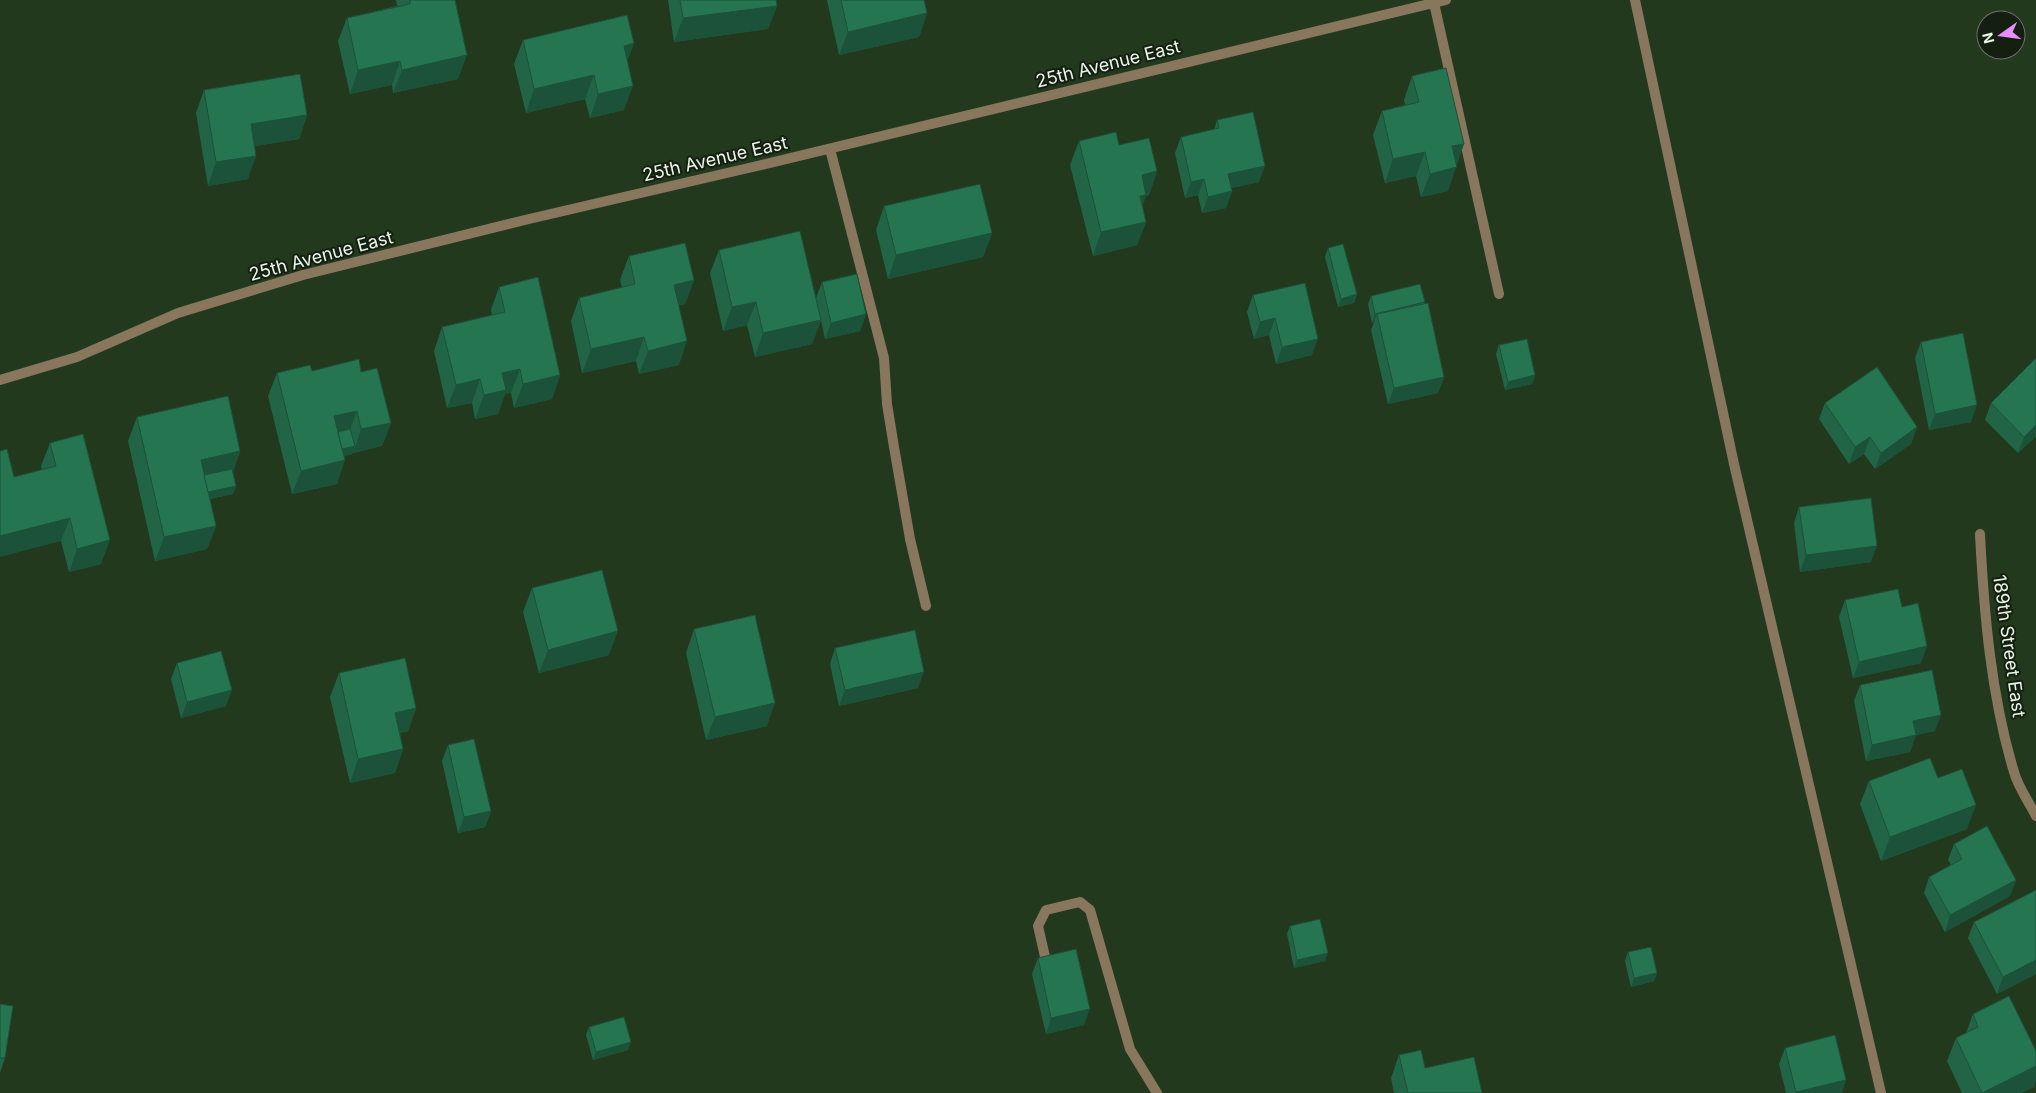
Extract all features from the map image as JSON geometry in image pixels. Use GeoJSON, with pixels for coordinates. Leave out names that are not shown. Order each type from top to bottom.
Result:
{"type":"FeatureCollection","features":[{"type":"Feature","properties":{"kind":"street","name":"25th Avenue East"},"geometry":{"type":"LineString","coordinates":[[0,380],[77,358],[178,313],[303,275],[520,221],[830,149],[1446,0]]}},
{"type":"Feature","properties":{"kind":"street"},"geometry":{"type":"LineString","coordinates":[[1635,0],[1734,464],[1881,1093]]}},
{"type":"Feature","properties":{"kind":"street"},"geometry":{"type":"LineString","coordinates":[[1434,3],[1499,294]]}},
{"type":"Feature","properties":{"kind":"street"},"geometry":{"type":"LineString","coordinates":[[830,149],[884,358],[887,404],[910,539],[926,606]]}},
{"type":"Feature","properties":{"kind":"street","name":"189th Street East"},"geometry":{"type":"LineString","coordinates":[[1980,534],[1984,602],[1994,685],[2014,773],[2036,816]]}},
{"type":"Feature","properties":{"kind":"street"},"geometry":{"type":"LineString","coordinates":[[1046,961],[1038,926],[1046,910],[1080,902],[1090,910],[1130,1049],[1157,1093]]}},
{"type":"Feature","properties":{"kind":"building"},"geometry":{"type":"Polygon","coordinates":[[[410,0],[455,0],[467,55],[402,70],[400,61],[358,70],[347,18],[410,4],[410,0]]]}},
{"type":"Feature","properties":{"kind":"building"},"geometry":{"type":"Polygon","coordinates":[[[680,0],[776,0],[777,6],[683,18],[680,0]]]}},
{"type":"Feature","properties":{"kind":"building"},"geometry":{"type":"Polygon","coordinates":[[[841,0],[924,0],[927,13],[848,32],[841,0]]]}},
{"type":"Feature","properties":{"kind":"building"},"geometry":{"type":"Polygon","coordinates":[[[627,15],[634,43],[624,46],[633,86],[598,94],[594,75],[534,89],[523,40],[627,15]]]}},
{"type":"Feature","properties":{"kind":"building"},"geometry":{"type":"Polygon","coordinates":[[[1446,68],[1464,144],[1452,146],[1457,167],[1430,174],[1425,152],[1393,159],[1382,111],[1419,102],[1412,76],[1446,68]]]}},
{"type":"Feature","properties":{"kind":"building"},"geometry":{"type":"Polygon","coordinates":[[[300,74],[307,115],[251,124],[256,156],[216,162],[204,90],[300,74]]]}},
{"type":"Feature","properties":{"kind":"building"},"geometry":{"type":"Polygon","coordinates":[[[1253,112],[1265,166],[1228,174],[1232,191],[1208,197],[1204,179],[1191,182],[1181,137],[1219,128],[1217,120],[1253,112]]]}},
{"type":"Feature","properties":{"kind":"building"},"geometry":{"type":"Polygon","coordinates":[[[1116,132],[1119,145],[1149,138],[1157,171],[1142,175],[1146,195],[1140,196],[1146,222],[1101,232],[1079,141],[1116,132]]]}},
{"type":"Feature","properties":{"kind":"building"},"geometry":{"type":"Polygon","coordinates":[[[980,184],[992,233],[896,255],[884,206],[980,184]]]}},
{"type":"Feature","properties":{"kind":"building"},"geometry":{"type":"Polygon","coordinates":[[[800,231],[821,320],[763,333],[756,302],[732,307],[719,250],[800,231]]]}},
{"type":"Feature","properties":{"kind":"building"},"geometry":{"type":"Polygon","coordinates":[[[685,243],[694,280],[674,285],[687,341],[648,351],[644,337],[591,349],[579,298],[635,284],[629,256],[685,243]]]}},
{"type":"Feature","properties":{"kind":"building"},"geometry":{"type":"Polygon","coordinates":[[[1343,244],[1357,294],[1341,299],[1328,248],[1343,244]]]}},
{"type":"Feature","properties":{"kind":"building"},"geometry":{"type":"Polygon","coordinates":[[[857,274],[866,314],[831,323],[822,282],[857,274]]]}},
{"type":"Feature","properties":{"kind":"building"},"geometry":{"type":"Polygon","coordinates":[[[538,277],[560,375],[523,384],[520,369],[502,373],[506,390],[484,395],[480,379],[456,385],[442,327],[505,312],[499,287],[538,277]]]}},
{"type":"Feature","properties":{"kind":"building"},"geometry":{"type":"Polygon","coordinates":[[[1305,283],[1318,339],[1282,347],[1275,318],[1260,322],[1253,295],[1305,283]]]}},
{"type":"Feature","properties":{"kind":"building"},"geometry":{"type":"Polygon","coordinates":[[[1420,284],[1425,302],[1375,314],[1371,296],[1420,284]]]}},
{"type":"Feature","properties":{"kind":"building"},"geometry":{"type":"Polygon","coordinates":[[[1428,303],[1444,377],[1394,388],[1377,314],[1428,303]]]}},
{"type":"Feature","properties":{"kind":"building"},"geometry":{"type":"Polygon","coordinates":[[[1963,333],[1977,405],[1935,414],[1921,342],[1963,333]]]}},
{"type":"Feature","properties":{"kind":"building"},"geometry":{"type":"Polygon","coordinates":[[[1527,339],[1535,375],[1508,382],[1499,345],[1527,339]]]}},
{"type":"Feature","properties":{"kind":"building"},"geometry":{"type":"Polygon","coordinates":[[[2036,358],[2036,425],[2024,437],[1991,403],[2036,358]]]}},
{"type":"Feature","properties":{"kind":"building"},"geometry":{"type":"Polygon","coordinates":[[[359,359],[361,372],[377,368],[391,423],[361,429],[357,411],[334,416],[345,460],[301,471],[277,373],[310,365],[312,371],[359,359]]]}},
{"type":"Feature","properties":{"kind":"building"},"geometry":{"type":"Polygon","coordinates":[[[1877,367],[1917,427],[1881,453],[1870,437],[1855,447],[1825,403],[1877,367]]]}},
{"type":"Feature","properties":{"kind":"building"},"geometry":{"type":"Polygon","coordinates":[[[228,396],[240,451],[201,460],[216,526],[164,537],[137,417],[228,396]]]}},
{"type":"Feature","properties":{"kind":"building"},"geometry":{"type":"Polygon","coordinates":[[[350,429],[355,446],[342,449],[338,432],[350,429]]]}},
{"type":"Feature","properties":{"kind":"building"},"geometry":{"type":"Polygon","coordinates":[[[83,434],[110,540],[77,549],[70,518],[0,536],[0,451],[7,449],[14,477],[56,466],[50,443],[83,434]]]}},
{"type":"Feature","properties":{"kind":"building"},"geometry":{"type":"Polygon","coordinates":[[[232,469],[236,486],[208,492],[204,475],[232,469]]]}},
{"type":"Feature","properties":{"kind":"building"},"geometry":{"type":"Polygon","coordinates":[[[1871,498],[1877,546],[1806,555],[1799,507],[1871,498]]]}},
{"type":"Feature","properties":{"kind":"building"},"geometry":{"type":"Polygon","coordinates":[[[602,570],[618,631],[548,650],[532,588],[602,570]]]}},
{"type":"Feature","properties":{"kind":"building"},"geometry":{"type":"Polygon","coordinates":[[[1898,589],[1902,607],[1918,603],[1927,646],[1859,662],[1845,600],[1898,589]]]}},
{"type":"Feature","properties":{"kind":"building"},"geometry":{"type":"Polygon","coordinates":[[[755,615],[775,703],[715,717],[694,629],[755,615]]]}},
{"type":"Feature","properties":{"kind":"building"},"geometry":{"type":"Polygon","coordinates":[[[915,630],[924,672],[845,690],[835,648],[915,630]]]}},
{"type":"Feature","properties":{"kind":"building"},"geometry":{"type":"Polygon","coordinates":[[[221,651],[232,690],[187,702],[177,663],[221,651]]]}},
{"type":"Feature","properties":{"kind":"building"},"geometry":{"type":"Polygon","coordinates":[[[405,658],[416,708],[395,713],[403,749],[358,759],[339,673],[405,658]]]}},
{"type":"Feature","properties":{"kind":"building"},"geometry":{"type":"Polygon","coordinates":[[[1932,670],[1941,715],[1913,721],[1916,735],[1872,745],[1860,685],[1932,670]]]}},
{"type":"Feature","properties":{"kind":"building"},"geometry":{"type":"Polygon","coordinates":[[[474,739],[491,811],[464,817],[448,745],[474,739]]]}},
{"type":"Feature","properties":{"kind":"building"},"geometry":{"type":"Polygon","coordinates":[[[1930,758],[1938,778],[1962,769],[1976,805],[1890,837],[1869,781],[1930,758]]]}},
{"type":"Feature","properties":{"kind":"building"},"geometry":{"type":"Polygon","coordinates":[[[1987,826],[2016,880],[1950,915],[1929,877],[1962,859],[1954,844],[1987,826]]]}},
{"type":"Feature","properties":{"kind":"building"},"geometry":{"type":"Polygon","coordinates":[[[2036,890],[2036,960],[2003,977],[1974,922],[2036,890]]]}},
{"type":"Feature","properties":{"kind":"building"},"geometry":{"type":"Polygon","coordinates":[[[1320,919],[1328,953],[1297,960],[1290,926],[1320,919]]]}},
{"type":"Feature","properties":{"kind":"building"},"geometry":{"type":"Polygon","coordinates":[[[1651,947],[1657,973],[1634,978],[1628,952],[1651,947]]]}},
{"type":"Feature","properties":{"kind":"building"},"geometry":{"type":"Polygon","coordinates":[[[1076,949],[1090,1009],[1051,1018],[1038,958],[1076,949]]]}},
{"type":"Feature","properties":{"kind":"building"},"geometry":{"type":"Polygon","coordinates":[[[2009,996],[2036,1051],[2036,1066],[1982,1093],[1956,1038],[1978,1027],[1973,1014],[2009,996]]]}},
{"type":"Feature","properties":{"kind":"building"},"geometry":{"type":"Polygon","coordinates":[[[0,1004],[13,1006],[5,1058],[0,1058],[0,1004]]]}},
{"type":"Feature","properties":{"kind":"building"},"geometry":{"type":"Polygon","coordinates":[[[624,1017],[631,1042],[596,1052],[589,1027],[624,1017]]]}},
{"type":"Feature","properties":{"kind":"building"},"geometry":{"type":"Polygon","coordinates":[[[1835,1035],[1846,1080],[1796,1092],[1785,1048],[1835,1035]]]}},
{"type":"Feature","properties":{"kind":"building"},"geometry":{"type":"Polygon","coordinates":[[[1421,1050],[1425,1068],[1474,1057],[1482,1093],[1408,1093],[1399,1055],[1421,1050]]]}}]}
